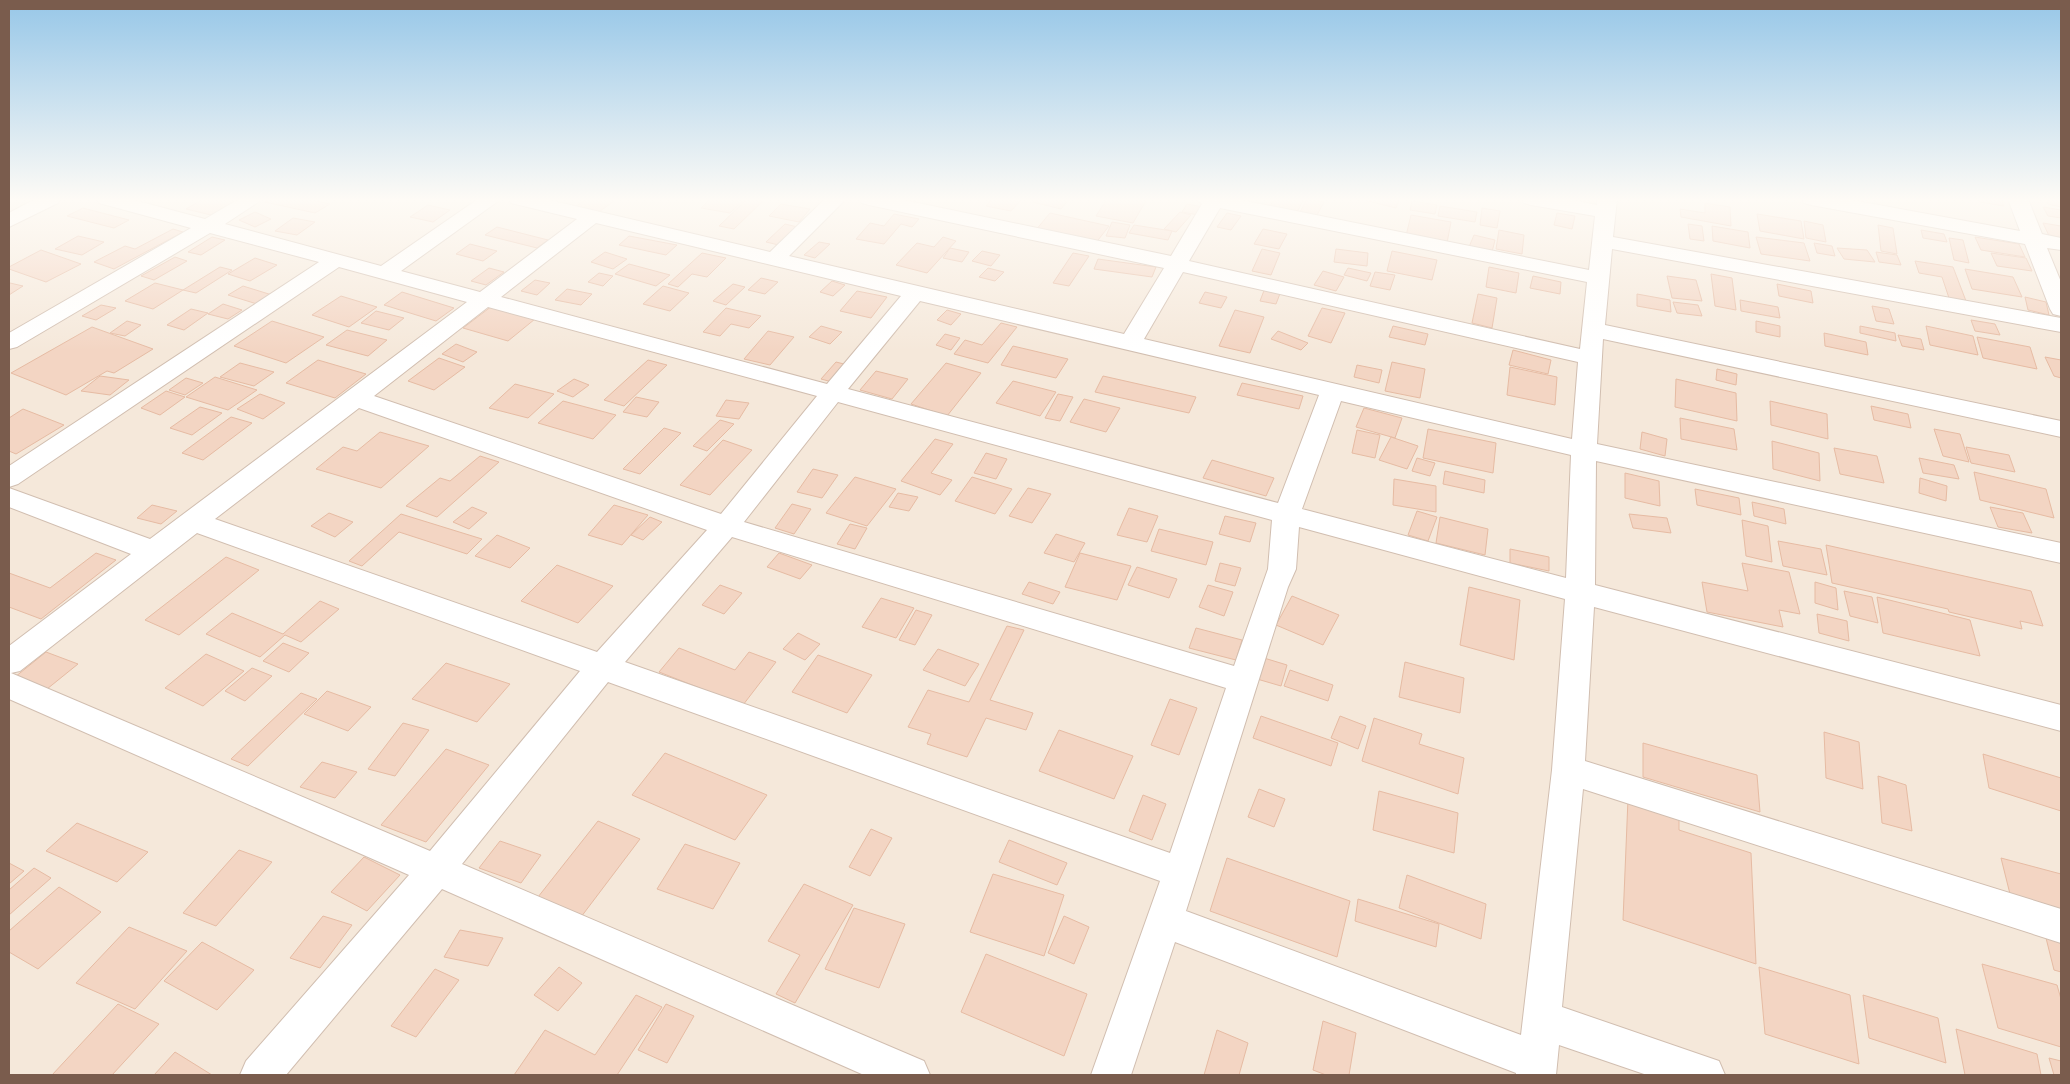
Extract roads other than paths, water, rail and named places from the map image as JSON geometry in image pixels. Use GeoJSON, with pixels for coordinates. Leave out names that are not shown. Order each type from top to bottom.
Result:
{"type":"FeatureCollection","features":[{"type":"Feature","properties":{"kind":"street"},"geometry":{"type":"LineString","coordinates":[[9,342],[167,250]]}},
{"type":"Feature","properties":{"kind":"street"},"geometry":{"type":"LineString","coordinates":[[298,250],[1286,516],[2061,718]]}},
{"type":"Feature","properties":{"kind":"street"},"geometry":{"type":"LineString","coordinates":[[384,273],[419,250]]}},
{"type":"Feature","properties":{"kind":"street"},"geometry":{"type":"LineString","coordinates":[[9,662],[153,550],[550,250]]}},
{"type":"Feature","properties":{"kind":"street"},"geometry":{"type":"LineString","coordinates":[[730,250],[1584,450],[2061,553]]}},
{"type":"Feature","properties":{"kind":"street"},"geometry":{"type":"LineString","coordinates":[[774,260],[785,250]]}},
{"type":"Feature","properties":{"kind":"street"},"geometry":{"type":"LineString","coordinates":[[1108,250],[1592,344],[2061,429]]}},
{"type":"Feature","properties":{"kind":"street"},"geometry":{"type":"LineString","coordinates":[[1130,344],[1185,250]]}},
{"type":"Feature","properties":{"kind":"street"},"geometry":{"type":"LineString","coordinates":[[1456,250],[1597,278]]}},
{"type":"Feature","properties":{"kind":"street"},"geometry":{"type":"LineString","coordinates":[[1165,921],[1537,1068],[1568,770],[1580,594],[1584,450],[1600,250]]}},
{"type":"Feature","properties":{"kind":"street"},"geometry":{"type":"LineString","coordinates":[[1648,250],[2061,325]]}},
{"type":"Feature","properties":{"kind":"street"},"geometry":{"type":"LineString","coordinates":[[2038,250],[2061,309]]}},
{"type":"Feature","properties":{"kind":"street"},"geometry":{"type":"LineString","coordinates":[[9,478],[338,260]]}},
{"type":"Feature","properties":{"kind":"street"},"geometry":{"type":"LineString","coordinates":[[260,1075],[437,869],[602,667],[726,526],[915,293]]}},
{"type":"Feature","properties":{"kind":"street"},"geometry":{"type":"LineString","coordinates":[[1111,1075],[1165,921],[1179,872],[1274,587],[1282,569],[1286,516],[1334,391]]}},
{"type":"Feature","properties":{"kind":"street"},"geometry":{"type":"LineString","coordinates":[[354,398],[726,526],[1244,681]]}},
{"type":"Feature","properties":{"kind":"street"},"geometry":{"type":"LineString","coordinates":[[9,497],[153,550]]}},
{"type":"Feature","properties":{"kind":"street"},"geometry":{"type":"LineString","coordinates":[[193,521],[1179,872]]}},
{"type":"Feature","properties":{"kind":"street"},"geometry":{"type":"LineString","coordinates":[[9,685],[910,1075]]}},
{"type":"Feature","properties":{"kind":"street"},"geometry":{"type":"LineString","coordinates":[[1568,770],[2061,926]]}},
{"type":"Feature","properties":{"kind":"street"},"geometry":{"type":"LineString","coordinates":[[1542,1020],[1706,1075]]}}]}
